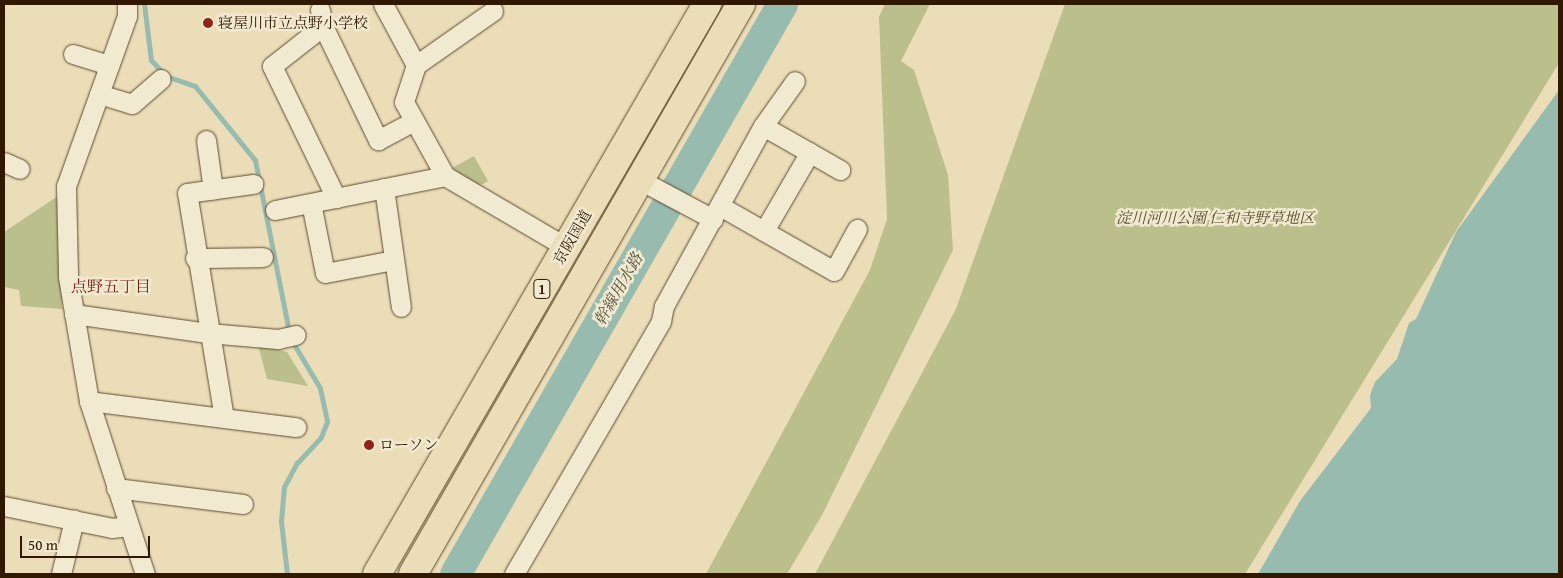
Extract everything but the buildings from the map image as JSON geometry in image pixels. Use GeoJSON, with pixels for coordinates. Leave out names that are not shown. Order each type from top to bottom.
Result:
{"type":"FeatureCollection","features":[{"type":"Feature","properties":{"kind":"highway","name":"京阪国道"},"geometry":{"type":"LineString","coordinates":[[377,574],[707,4]]}},
{"type":"Feature","properties":{"kind":"highway","name":"京阪国道"},"geometry":{"type":"LineString","coordinates":[[413,574],[649,185],[741,4]]}},
{"type":"Feature","properties":{"kind":"street"},"geometry":{"type":"LineString","coordinates":[[127,4],[127,16],[66,186],[68,277],[89,401],[145,574]]}},
{"type":"Feature","properties":{"kind":"street"},"geometry":{"type":"LineString","coordinates":[[383,4],[416,64]]}},
{"type":"Feature","properties":{"kind":"street"},"geometry":{"type":"LineString","coordinates":[[492,11],[416,64],[404,102],[445,176],[566,247]]}},
{"type":"Feature","properties":{"kind":"street"},"geometry":{"type":"LineString","coordinates":[[336,198],[272,66],[321,18],[378,140],[414,121]]}},
{"type":"Feature","properties":{"kind":"street"},"geometry":{"type":"LineString","coordinates":[[73,54],[109,65]]}},
{"type":"Feature","properties":{"kind":"street"},"geometry":{"type":"LineString","coordinates":[[99,94],[132,104],[161,79]]}},
{"type":"Feature","properties":{"kind":"street"},"geometry":{"type":"LineString","coordinates":[[514,574],[661,321],[664,306],[763,126],[795,81]]}},
{"type":"Feature","properties":{"kind":"street"},"geometry":{"type":"LineString","coordinates":[[763,126],[840,170]]}},
{"type":"Feature","properties":{"kind":"street"},"geometry":{"type":"LineString","coordinates":[[206,140],[213,190]]}},
{"type":"Feature","properties":{"kind":"street"},"geometry":{"type":"LineString","coordinates":[[764,231],[810,152]]}},
{"type":"Feature","properties":{"kind":"street"},"geometry":{"type":"LineString","coordinates":[[275,210],[445,176]]}},
{"type":"Feature","properties":{"kind":"street"},"geometry":{"type":"LineString","coordinates":[[224,418],[195,258],[187,193],[253,184]]}},
{"type":"Feature","properties":{"kind":"street"},"geometry":{"type":"LineString","coordinates":[[649,185],[683,203],[764,231],[834,271],[857,229]]}},
{"type":"Feature","properties":{"kind":"street"},"geometry":{"type":"LineString","coordinates":[[384,188],[401,307]]}},
{"type":"Feature","properties":{"kind":"street"},"geometry":{"type":"LineString","coordinates":[[311,203],[325,273],[394,260]]}},
{"type":"Feature","properties":{"kind":"street"},"geometry":{"type":"LineString","coordinates":[[195,258],[263,257]]}},
{"type":"Feature","properties":{"kind":"street"},"geometry":{"type":"LineString","coordinates":[[74,314],[208,333],[278,338],[296,335]]}},
{"type":"Feature","properties":{"kind":"street"},"geometry":{"type":"LineString","coordinates":[[89,401],[296,427]]}},
{"type":"Feature","properties":{"kind":"street"},"geometry":{"type":"LineString","coordinates":[[116,488],[243,504]]}},
{"type":"Feature","properties":{"kind":"street"},"geometry":{"type":"LineString","coordinates":[[4,506],[112,528],[128,526]]}},
{"type":"Feature","properties":{"kind":"street"},"geometry":{"type":"LineString","coordinates":[[61,574],[74,520]]}},
{"type":"Feature","properties":{"kind":"green space"},"geometry":{"type":"Polygon","coordinates":[[[885,4],[930,4],[901,61],[914,70],[948,175],[953,250],[822,515],[787,574],[706,574],[870,270],[887,219],[879,17],[885,4]]]}},
{"type":"Feature","properties":{"kind":"green space","name":"淀川河川公園 仁和寺野草地区"},"geometry":{"type":"Polygon","coordinates":[[[1065,4],[1559,4],[1559,63],[1245,574],[815,574],[956,309],[1065,4]]]}},
{"type":"Feature","properties":{"kind":"green space"},"geometry":{"type":"Polygon","coordinates":[[[474,156],[488,181],[483,184],[477,185],[452,168],[474,156]]]}},
{"type":"Feature","properties":{"kind":"green space"},"geometry":{"type":"Polygon","coordinates":[[[58,196],[62,309],[21,306],[19,290],[4,287],[4,232],[58,196]]]}},
{"type":"Feature","properties":{"kind":"green space"},"geometry":{"type":"Polygon","coordinates":[[[258,345],[287,352],[308,386],[267,379],[258,345]]]}},
{"type":"Feature","properties":{"kind":"water"},"geometry":{"type":"Polygon","coordinates":[[[1559,90],[1559,574],[1258,574],[1300,501],[1371,408],[1370,395],[1375,382],[1397,359],[1409,323],[1416,319],[1456,232],[1559,90]]]}},
{"type":"Feature","properties":{"kind":"waterway"},"geometry":{"type":"LineString","coordinates":[[144,4],[151,60],[166,76],[195,86],[255,160],[289,331]]}},
{"type":"Feature","properties":{"kind":"waterway","name":"幹線用水路"},"geometry":{"type":"LineString","coordinates":[[455,574],[782,4]]}},
{"type":"Feature","properties":{"kind":"waterway"},"geometry":{"type":"LineString","coordinates":[[287,574],[281,521],[284,487],[297,463],[321,437],[327,421],[320,388],[292,341]]}},
{"type":"Feature","properties":{"kind":"place","name":"寝屋川市立点野小学校"},"geometry":{"type":"Point","coordinates":[208,23]}},
{"type":"Feature","properties":{"kind":"place","name":"ローソン"},"geometry":{"type":"Point","coordinates":[369,445]}},
{"type":"Feature","properties":{"kind":"district","name":"点野五丁目"},"geometry":{"type":"Point","coordinates":[111,286]}}]}
